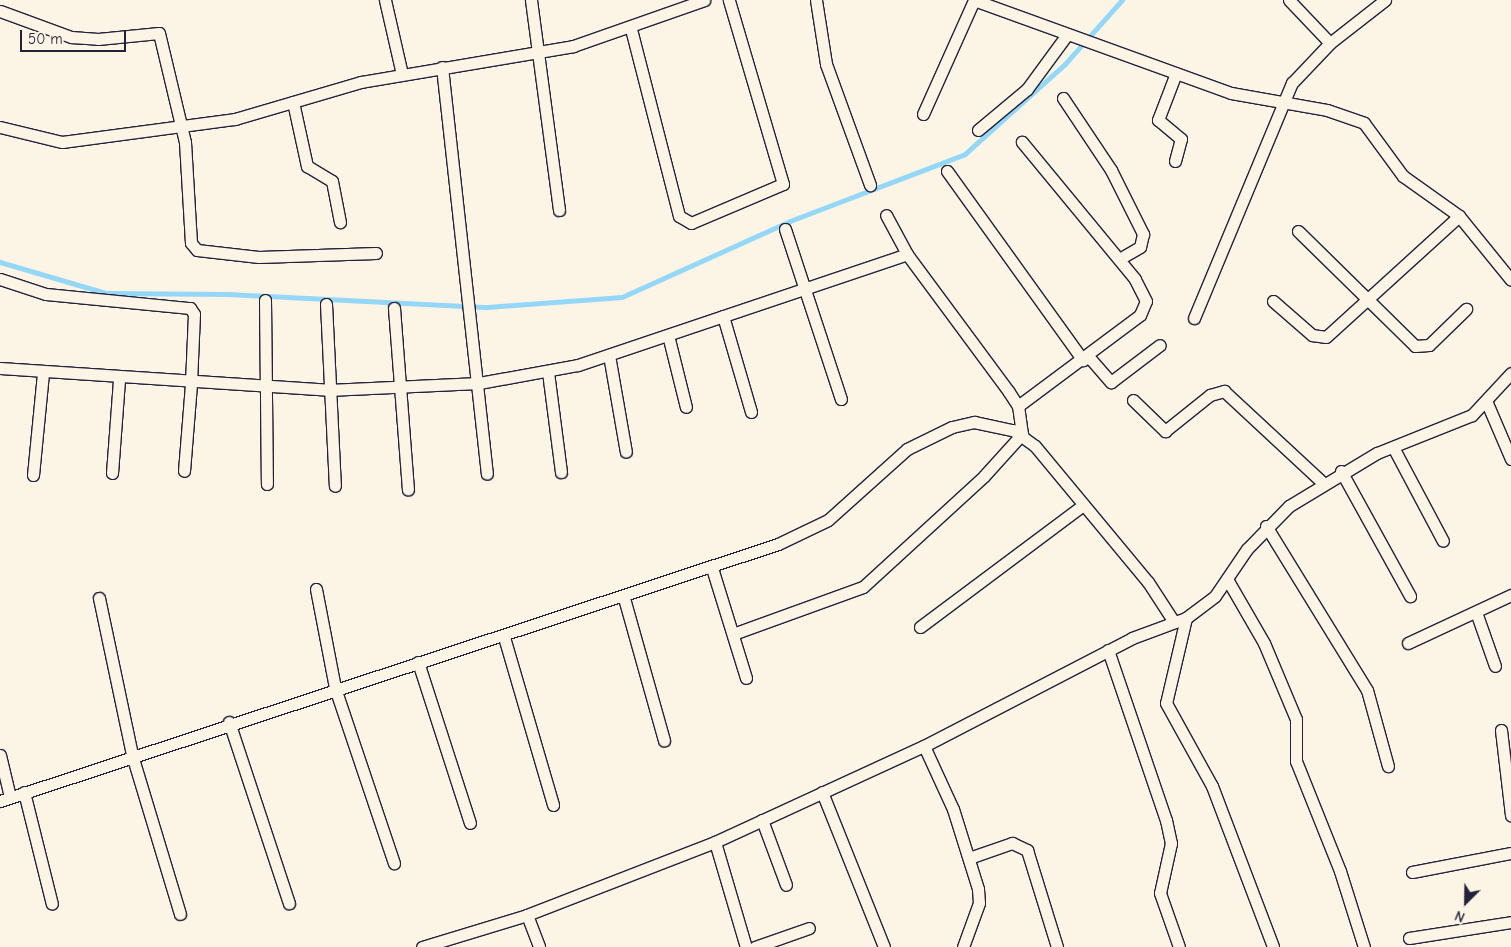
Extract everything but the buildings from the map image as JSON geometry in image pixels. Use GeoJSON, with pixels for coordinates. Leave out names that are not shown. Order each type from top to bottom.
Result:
{"type":"FeatureCollection","features":[{"type":"Feature","properties":{"kind":"street"},"geometry":{"type":"LineString","coordinates":[[385,0],[402,74]]}},
{"type":"Feature","properties":{"kind":"street"},"geometry":{"type":"LineString","coordinates":[[531,0],[541,52],[559,210]]}},
{"type":"Feature","properties":{"kind":"street"},"geometry":{"type":"LineString","coordinates":[[0,127],[62,142],[182,128],[402,74],[541,52],[631,28],[688,3],[704,0]]}},
{"type":"Feature","properties":{"kind":"street"},"geometry":{"type":"LineString","coordinates":[[631,28],[679,216],[690,223],[783,184],[729,0]]}},
{"type":"Feature","properties":{"kind":"street"},"geometry":{"type":"LineString","coordinates":[[816,0],[826,64],[870,185]]}},
{"type":"Feature","properties":{"kind":"street"},"geometry":{"type":"LineString","coordinates":[[923,114],[974,0],[1070,38],[1176,73],[1280,104],[1327,110],[1364,123],[1403,176],[1459,216],[1511,280]]}},
{"type":"Feature","properties":{"kind":"street"},"geometry":{"type":"LineString","coordinates":[[1288,0],[1330,43]]}},
{"type":"Feature","properties":{"kind":"street"},"geometry":{"type":"LineString","coordinates":[[1194,318],[1280,104],[1308,64],[1330,43],[1384,0]]}},
{"type":"Feature","properties":{"kind":"street"},"geometry":{"type":"LineString","coordinates":[[0,11],[72,37],[115,38],[156,31],[182,128],[191,243],[197,250],[260,257],[376,253]]}},
{"type":"Feature","properties":{"kind":"street"},"geometry":{"type":"LineString","coordinates":[[978,130],[1027,89],[1070,38]]}},
{"type":"Feature","properties":{"kind":"street"},"geometry":{"type":"LineString","coordinates":[[442,67],[467,310],[479,383],[486,474]]}},
{"type":"Feature","properties":{"kind":"street"},"geometry":{"type":"LineString","coordinates":[[1175,161],[1181,139],[1158,120],[1176,73]]}},
{"type":"Feature","properties":{"kind":"street"},"geometry":{"type":"LineString","coordinates":[[1063,98],[1111,170],[1143,234],[1140,247],[1119,259]]}},
{"type":"Feature","properties":{"kind":"street"},"geometry":{"type":"LineString","coordinates":[[292,102],[307,166],[332,181],[340,222]]}},
{"type":"Feature","properties":{"kind":"street"},"geometry":{"type":"LineString","coordinates":[[1018,406],[1085,358],[1145,308],[1144,293],[1119,259],[1022,142]]}},
{"type":"Feature","properties":{"kind":"street"},"geometry":{"type":"LineString","coordinates":[[947,171],[1085,358],[1111,382],[1160,344]]}},
{"type":"Feature","properties":{"kind":"street"},"geometry":{"type":"LineString","coordinates":[[886,215],[907,254],[1018,406],[1022,434],[1180,620],[1179,656],[1166,702],[1212,786],[1273,947]]}},
{"type":"Feature","properties":{"kind":"street"},"geometry":{"type":"LineString","coordinates":[[1272,301],[1322,338],[1459,216]]}},
{"type":"Feature","properties":{"kind":"street"},"geometry":{"type":"LineString","coordinates":[[785,229],[841,399]]}},
{"type":"Feature","properties":{"kind":"street"},"geometry":{"type":"LineString","coordinates":[[1298,231],[1420,348],[1466,309]]}},
{"type":"Feature","properties":{"kind":"street"},"geometry":{"type":"LineString","coordinates":[[0,368],[191,384],[328,390],[479,383],[548,372],[609,355],[806,290],[907,254]]}},
{"type":"Feature","properties":{"kind":"street"},"geometry":{"type":"LineString","coordinates":[[0,279],[46,294],[190,308],[194,314],[184,471]]}},
{"type":"Feature","properties":{"kind":"street"},"geometry":{"type":"LineString","coordinates":[[265,300],[267,484]]}},
{"type":"Feature","properties":{"kind":"street"},"geometry":{"type":"LineString","coordinates":[[326,304],[328,390],[335,486]]}},
{"type":"Feature","properties":{"kind":"street"},"geometry":{"type":"LineString","coordinates":[[394,308],[408,489]]}},
{"type":"Feature","properties":{"kind":"street"},"geometry":{"type":"LineString","coordinates":[[723,316],[751,412]]}},
{"type":"Feature","properties":{"kind":"street"},"geometry":{"type":"LineString","coordinates":[[668,335],[686,407]]}},
{"type":"Feature","properties":{"kind":"street"},"geometry":{"type":"LineString","coordinates":[[609,355],[626,452]]}},
{"type":"Feature","properties":{"kind":"street"},"geometry":{"type":"LineString","coordinates":[[548,372],[561,472]]}},
{"type":"Feature","properties":{"kind":"street"},"geometry":{"type":"LineString","coordinates":[[33,475],[43,373]]}},
{"type":"Feature","properties":{"kind":"street"},"geometry":{"type":"LineString","coordinates":[[422,947],[526,915],[715,842],[924,746],[1108,650],[1202,609],[1266,526],[1341,471],[1393,446],[1472,415],[1488,403],[1511,373]]}},
{"type":"Feature","properties":{"kind":"street"},"geometry":{"type":"LineString","coordinates":[[112,473],[119,379]]}},
{"type":"Feature","properties":{"kind":"street"},"geometry":{"type":"LineString","coordinates":[[1133,400],[1165,431],[1210,395],[1224,391],[1323,483]]}},
{"type":"Feature","properties":{"kind":"street"},"geometry":{"type":"LineString","coordinates":[[1488,403],[1511,458]]}},
{"type":"Feature","properties":{"kind":"street"},"geometry":{"type":"LineString","coordinates":[[0,755],[5,799],[229,722],[418,662],[504,637],[712,568],[828,520],[889,464],[930,436],[974,422],[1022,434]]}},
{"type":"Feature","properties":{"kind":"street"},"geometry":{"type":"LineString","coordinates":[[733,634],[863,587],[984,476],[1022,434]]}},
{"type":"Feature","properties":{"kind":"street"},"geometry":{"type":"LineString","coordinates":[[1393,446],[1443,541]]}},
{"type":"Feature","properties":{"kind":"street"},"geometry":{"type":"LineString","coordinates":[[1341,471],[1410,596]]}},
{"type":"Feature","properties":{"kind":"street"},"geometry":{"type":"LineString","coordinates":[[920,627],[1083,504]]}},
{"type":"Feature","properties":{"kind":"street"},"geometry":{"type":"LineString","coordinates":[[1266,526],[1366,690],[1388,766]]}},
{"type":"Feature","properties":{"kind":"street"},"geometry":{"type":"LineString","coordinates":[[712,568],[746,678]]}},
{"type":"Feature","properties":{"kind":"street"},"geometry":{"type":"LineString","coordinates":[[1227,579],[1264,643],[1296,719],[1296,761],[1340,871],[1364,947]]}},
{"type":"Feature","properties":{"kind":"street"},"geometry":{"type":"LineString","coordinates":[[316,589],[335,688],[394,864]]}},
{"type":"Feature","properties":{"kind":"street"},"geometry":{"type":"LineString","coordinates":[[1408,643],[1511,595]]}},
{"type":"Feature","properties":{"kind":"street"},"geometry":{"type":"LineString","coordinates":[[99,598],[132,755],[180,914]]}},
{"type":"Feature","properties":{"kind":"street"},"geometry":{"type":"LineString","coordinates":[[624,598],[664,740]]}},
{"type":"Feature","properties":{"kind":"street"},"geometry":{"type":"LineString","coordinates":[[1476,612],[1495,666]]}},
{"type":"Feature","properties":{"kind":"street"},"geometry":{"type":"LineString","coordinates":[[504,637],[553,805]]}},
{"type":"Feature","properties":{"kind":"street"},"geometry":{"type":"LineString","coordinates":[[1108,650],[1171,843],[1160,893],[1180,947]]}},
{"type":"Feature","properties":{"kind":"street"},"geometry":{"type":"LineString","coordinates":[[418,662],[470,823]]}},
{"type":"Feature","properties":{"kind":"street"},"geometry":{"type":"LineString","coordinates":[[229,722],[289,903]]}},
{"type":"Feature","properties":{"kind":"street"},"geometry":{"type":"LineString","coordinates":[[1501,730],[1511,815]]}},
{"type":"Feature","properties":{"kind":"street"},"geometry":{"type":"LineString","coordinates":[[924,746],[966,849],[979,903],[963,947]]}},
{"type":"Feature","properties":{"kind":"street"},"geometry":{"type":"LineString","coordinates":[[24,792],[52,904]]}},
{"type":"Feature","properties":{"kind":"street"},"geometry":{"type":"LineString","coordinates":[[822,792],[884,947]]}},
{"type":"Feature","properties":{"kind":"street"},"geometry":{"type":"LineString","coordinates":[[762,820],[786,884]]}},
{"type":"Feature","properties":{"kind":"street"},"geometry":{"type":"LineString","coordinates":[[715,842],[746,947]]}},
{"type":"Feature","properties":{"kind":"street"},"geometry":{"type":"LineString","coordinates":[[966,849],[1012,843],[1027,850],[1057,947]]}},
{"type":"Feature","properties":{"kind":"street"},"geometry":{"type":"LineString","coordinates":[[1412,872],[1511,853]]}},
{"type":"Feature","properties":{"kind":"street"},"geometry":{"type":"LineString","coordinates":[[526,915],[539,947]]}},
{"type":"Feature","properties":{"kind":"street"},"geometry":{"type":"LineString","coordinates":[[1409,938],[1511,922]]}},
{"type":"Feature","properties":{"kind":"street"},"geometry":{"type":"LineString","coordinates":[[755,947],[810,928]]}},
{"type":"Feature","properties":{"kind":"waterway"},"geometry":{"type":"LineString","coordinates":[[0,262],[106,293],[228,294],[488,307],[622,297],[790,221],[965,154],[1065,64],[1122,0]]}}]}
